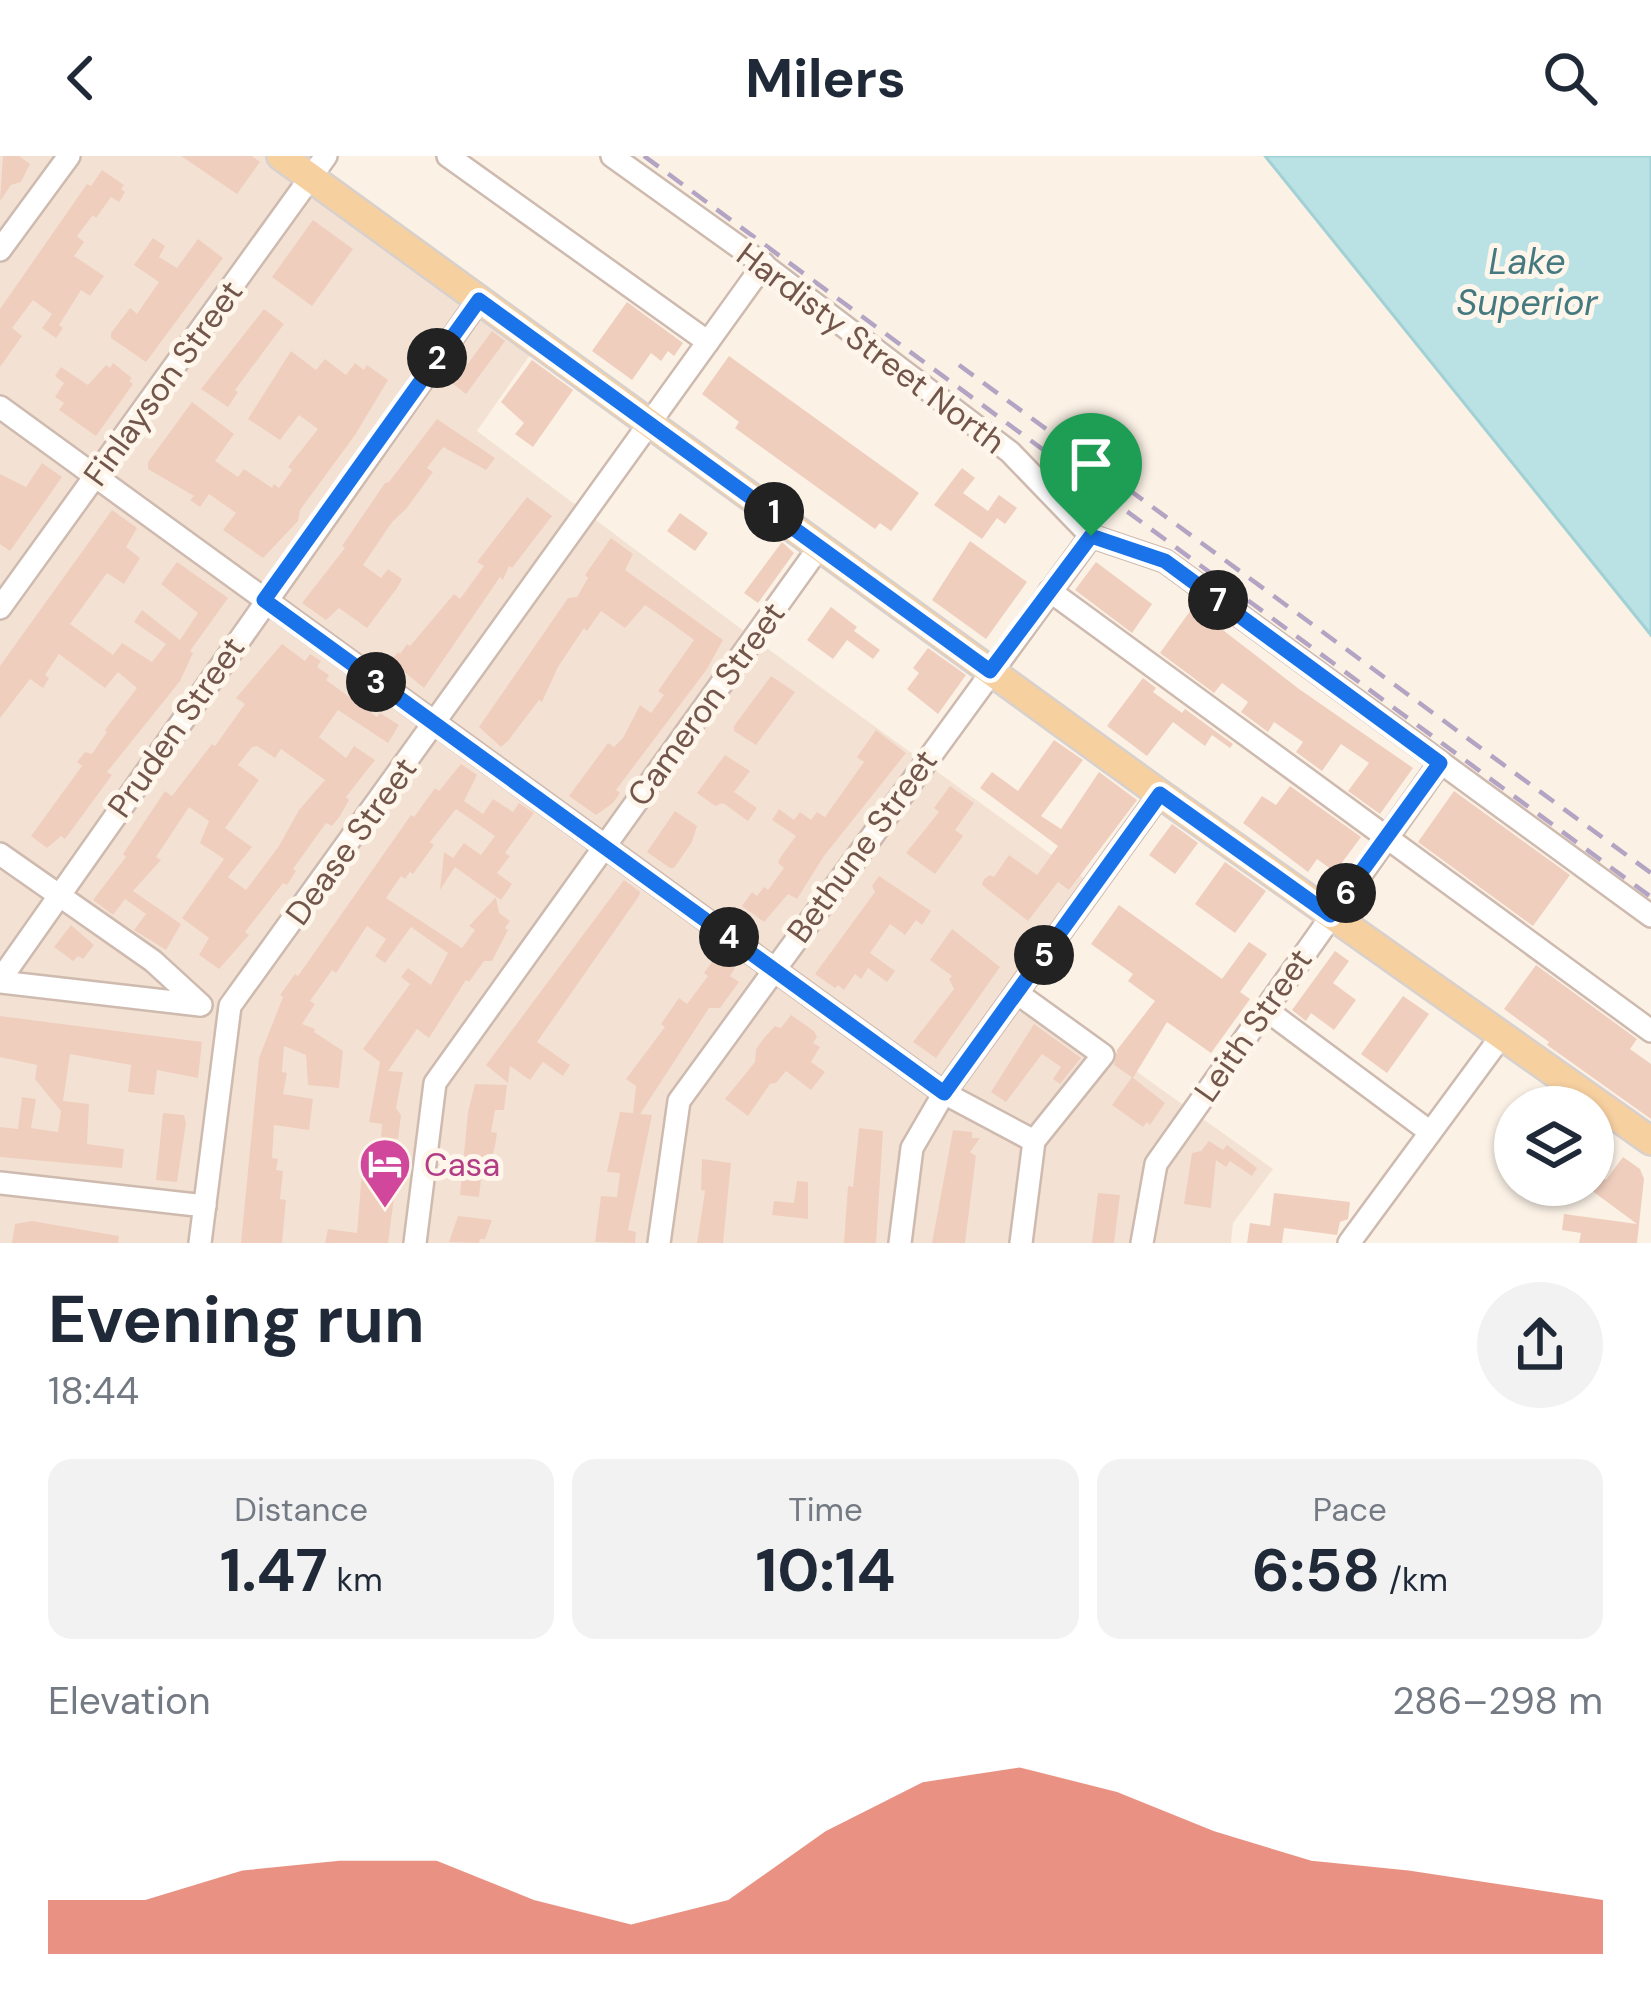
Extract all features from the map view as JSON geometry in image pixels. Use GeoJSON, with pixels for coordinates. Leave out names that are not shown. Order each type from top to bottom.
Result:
{"type":"FeatureCollection","features":[{"type":"Feature","properties":{"kind":"main road"},"geometry":{"type":"LineString","coordinates":[[281,156],[318,167],[479,300],[1500,1038],[1651,1141]]}},
{"type":"Feature","properties":{"kind":"street"},"geometry":{"type":"LineString","coordinates":[[0,250],[69,156]]}},
{"type":"Feature","properties":{"kind":"street"},"geometry":{"type":"LineString","coordinates":[[448,156],[708,342]]}},
{"type":"Feature","properties":{"kind":"street","name":"Hardisty Street North"},"geometry":{"type":"LineString","coordinates":[[612,156],[1010,452],[1091,536],[1165,561],[1651,916]]}},
{"type":"Feature","properties":{"kind":"street","name":"Finlayson Street"},"geometry":{"type":"LineString","coordinates":[[0,608],[318,167]]}},
{"type":"Feature","properties":{"kind":"street","name":"Dease Street"},"geometry":{"type":"LineString","coordinates":[[200,1243],[230,1006],[764,265]]}},
{"type":"Feature","properties":{"kind":"street","name":"Pruden Street"},"geometry":{"type":"LineString","coordinates":[[0,981],[479,300]]}},
{"type":"Feature","properties":{"kind":"street"},"geometry":{"type":"LineString","coordinates":[[0,407],[944,1093],[1034,1141]]}},
{"type":"Feature","properties":{"kind":"street","name":"Bethune Street"},"geometry":{"type":"LineString","coordinates":[[659,1243],[679,1101],[1091,536]]}},
{"type":"Feature","properties":{"kind":"street","name":"Cameron Street"},"geometry":{"type":"LineString","coordinates":[[415,1243],[435,1083],[820,546]]}},
{"type":"Feature","properties":{"kind":"street"},"geometry":{"type":"LineString","coordinates":[[1050,591],[1651,1031]]}},
{"type":"Feature","properties":{"kind":"street","name":"Leith Street"},"geometry":{"type":"LineString","coordinates":[[1142,1243],[1156,1164],[1440,763]]}},
{"type":"Feature","properties":{"kind":"street"},"geometry":{"type":"LineString","coordinates":[[900,1243],[912,1148],[944,1093],[1160,794]]}},
{"type":"Feature","properties":{"kind":"street"},"geometry":{"type":"LineString","coordinates":[[0,854],[153,962],[201,1005]]}},
{"type":"Feature","properties":{"kind":"street"},"geometry":{"type":"LineString","coordinates":[[0,981],[230,1006]]}},
{"type":"Feature","properties":{"kind":"street"},"geometry":{"type":"LineString","coordinates":[[1017,993],[1103,1055],[1034,1141],[1021,1243]]}},
{"type":"Feature","properties":{"kind":"street"},"geometry":{"type":"LineString","coordinates":[[1265,1009],[1430,1132]]}},
{"type":"Feature","properties":{"kind":"street"},"geometry":{"type":"LineString","coordinates":[[1349,1243],[1500,1038]]}},
{"type":"Feature","properties":{"kind":"street"},"geometry":{"type":"LineString","coordinates":[[0,1184],[205,1206]]}},
{"type":"Feature","properties":{"kind":"shaded area"},"geometry":{"type":"Polygon","coordinates":[[[0,156],[266,156],[534,349],[477,431],[1085,879],[1014,984],[1273,1169],[1233,1223],[1231,1243],[0,1243],[0,156]]]}},
{"type":"Feature","properties":{"kind":"water","name":"Lake Superior"},"geometry":{"type":"Polygon","coordinates":[[[1265,156],[1651,156],[1651,635],[1265,156]]]}},
{"type":"Feature","properties":{"kind":"building"},"geometry":{"type":"Polygon","coordinates":[[[3,156],[19,156],[30,164],[21,182],[11,185],[0,201],[3,156]]]}},
{"type":"Feature","properties":{"kind":"building"},"geometry":{"type":"Polygon","coordinates":[[[181,156],[252,156],[260,162],[237,194],[181,156]]]}},
{"type":"Feature","properties":{"kind":"building"},"geometry":{"type":"Polygon","coordinates":[[[102,170],[124,185],[125,192],[119,202],[111,197],[96,218],[93,215],[77,236],[84,242],[74,256],[104,276],[90,296],[81,290],[56,338],[42,328],[52,314],[33,300],[12,328],[22,336],[0,367],[0,309],[87,184],[91,186],[102,170]]]}},
{"type":"Feature","properties":{"kind":"building"},"geometry":{"type":"Polygon","coordinates":[[[313,220],[353,249],[312,306],[272,277],[313,220]]]}},
{"type":"Feature","properties":{"kind":"building"},"geometry":{"type":"Polygon","coordinates":[[[153,238],[165,246],[159,257],[177,268],[198,239],[223,258],[146,362],[111,338],[111,333],[130,308],[137,314],[159,282],[134,265],[153,238]]]}},
{"type":"Feature","properties":{"kind":"building"},"geometry":{"type":"Polygon","coordinates":[[[627,302],[683,343],[674,356],[668,351],[661,361],[651,353],[632,380],[592,351],[627,302]]]}},
{"type":"Feature","properties":{"kind":"building"},"geometry":{"type":"Polygon","coordinates":[[[264,309],[284,324],[235,390],[228,407],[201,389],[264,309]]]}},
{"type":"Feature","properties":{"kind":"building"},"geometry":{"type":"Polygon","coordinates":[[[492,331],[505,341],[466,394],[453,384],[492,331]]]}},
{"type":"Feature","properties":{"kind":"building"},"geometry":{"type":"Polygon","coordinates":[[[291,351],[316,370],[325,359],[346,375],[355,363],[364,370],[367,365],[388,380],[300,510],[298,521],[263,558],[223,530],[236,513],[209,494],[200,507],[190,500],[194,496],[148,469],[148,462],[192,402],[234,434],[215,461],[238,477],[244,469],[279,488],[292,470],[288,467],[318,429],[299,415],[280,440],[248,419],[291,351]]]}},
{"type":"Feature","properties":{"kind":"building"},"geometry":{"type":"Polygon","coordinates":[[[729,356],[919,493],[891,531],[880,523],[875,529],[735,428],[739,422],[702,394],[729,356]]]}},
{"type":"Feature","properties":{"kind":"building"},"geometry":{"type":"Polygon","coordinates":[[[532,360],[573,390],[533,447],[515,434],[524,423],[501,402],[532,360]]]}},
{"type":"Feature","properties":{"kind":"building"},"geometry":{"type":"Polygon","coordinates":[[[113,363],[133,384],[96,436],[59,410],[64,403],[55,397],[64,383],[55,376],[61,367],[88,385],[113,363]]]}},
{"type":"Feature","properties":{"kind":"building"},"geometry":{"type":"Polygon","coordinates":[[[437,419],[495,458],[486,470],[443,447],[427,468],[433,472],[363,565],[381,578],[388,569],[402,579],[397,588],[367,628],[339,608],[326,620],[302,603],[345,548],[342,546],[385,483],[437,419]]]}},
{"type":"Feature","properties":{"kind":"building"},"geometry":{"type":"Polygon","coordinates":[[[42,463],[62,477],[10,551],[0,544],[0,474],[26,487],[42,463]]]}},
{"type":"Feature","properties":{"kind":"building"},"geometry":{"type":"Polygon","coordinates":[[[962,468],[975,478],[963,493],[988,511],[999,495],[1017,508],[1005,524],[997,518],[982,539],[934,505],[962,468]]]}},
{"type":"Feature","properties":{"kind":"building"},"geometry":{"type":"Polygon","coordinates":[[[527,497],[552,516],[509,566],[503,580],[500,577],[424,688],[391,661],[454,594],[460,599],[484,566],[477,562],[527,497]]]}},
{"type":"Feature","properties":{"kind":"building"},"geometry":{"type":"Polygon","coordinates":[[[112,510],[137,528],[126,547],[140,558],[124,584],[107,573],[70,624],[113,655],[122,643],[152,662],[166,644],[134,622],[142,610],[180,640],[198,613],[161,584],[177,562],[228,598],[190,651],[180,681],[107,772],[112,775],[65,839],[61,836],[47,848],[31,836],[82,766],[77,762],[85,752],[92,754],[137,688],[118,672],[105,688],[59,654],[45,675],[49,678],[43,688],[30,679],[0,718],[0,666],[112,510]]]}},
{"type":"Feature","properties":{"kind":"building"},"geometry":{"type":"Polygon","coordinates":[[[680,513],[708,533],[695,551],[667,531],[680,513]]]}},
{"type":"Feature","properties":{"kind":"building"},"geometry":{"type":"Polygon","coordinates":[[[611,538],[633,554],[625,570],[723,640],[707,669],[616,790],[620,793],[613,803],[596,815],[569,796],[608,743],[614,747],[623,738],[640,705],[651,713],[664,695],[658,691],[694,640],[645,605],[625,628],[601,611],[558,667],[542,702],[508,741],[501,747],[479,727],[568,598],[577,597],[588,578],[585,575],[611,538]]]}},
{"type":"Feature","properties":{"kind":"building"},"geometry":{"type":"Polygon","coordinates":[[[970,541],[1027,582],[986,639],[932,600],[970,541]]]}},
{"type":"Feature","properties":{"kind":"building"},"geometry":{"type":"Polygon","coordinates":[[[782,542],[794,553],[758,603],[744,593],[782,542]]]}},
{"type":"Feature","properties":{"kind":"building"},"geometry":{"type":"Polygon","coordinates":[[[1096,562],[1152,604],[1132,633],[1075,590],[1096,562]]]}},
{"type":"Feature","properties":{"kind":"building"},"geometry":{"type":"Polygon","coordinates":[[[831,607],[880,650],[873,659],[847,640],[833,659],[807,640],[831,607]]]}},
{"type":"Feature","properties":{"kind":"building"},"geometry":{"type":"Polygon","coordinates":[[[1193,607],[1413,768],[1380,814],[1348,791],[1369,763],[1341,744],[1322,771],[1296,752],[1303,742],[1274,722],[1268,732],[1241,712],[1248,702],[1222,683],[1214,693],[1160,653],[1193,607]]]}},
{"type":"Feature","properties":{"kind":"building"},"geometry":{"type":"Polygon","coordinates":[[[282,644],[305,661],[310,654],[321,661],[317,667],[329,675],[326,680],[377,717],[380,713],[399,725],[388,743],[338,710],[319,737],[346,758],[354,746],[375,760],[346,797],[349,800],[340,816],[332,826],[326,823],[287,885],[283,883],[245,932],[249,935],[219,969],[199,955],[209,938],[182,918],[224,859],[200,843],[209,821],[189,807],[156,857],[161,860],[133,891],[181,924],[166,950],[134,930],[146,914],[125,899],[113,915],[93,900],[126,857],[123,854],[165,791],[172,796],[245,704],[236,698],[282,644]],[[257,746],[238,765],[259,780],[225,828],[252,847],[228,877],[246,890],[299,810],[325,780],[281,749],[275,758],[257,746]]]}},
{"type":"Feature","properties":{"kind":"building"},"geometry":{"type":"Polygon","coordinates":[[[928,648],[966,675],[938,714],[907,689],[919,673],[913,668],[928,648]]]}},
{"type":"Feature","properties":{"kind":"building"},"geometry":{"type":"Polygon","coordinates":[[[771,676],[795,692],[756,745],[734,731],[734,726],[771,676]]]}},
{"type":"Feature","properties":{"kind":"building"},"geometry":{"type":"Polygon","coordinates":[[[1143,678],[1156,688],[1153,692],[1233,744],[1230,748],[1212,735],[1205,746],[1173,722],[1147,756],[1107,726],[1143,678]]]}},
{"type":"Feature","properties":{"kind":"building"},"geometry":{"type":"Polygon","coordinates":[[[876,730],[906,753],[824,856],[797,899],[788,894],[764,922],[742,906],[752,892],[757,896],[764,887],[768,890],[784,868],[778,863],[780,858],[796,836],[772,820],[779,809],[794,820],[800,812],[811,820],[817,812],[825,817],[864,762],[857,757],[876,730]]]}},
{"type":"Feature","properties":{"kind":"building"},"geometry":{"type":"Polygon","coordinates":[[[1054,740],[1083,760],[1041,816],[1061,829],[1099,772],[1137,800],[1069,890],[1058,882],[1028,921],[982,885],[984,879],[994,877],[1009,855],[1037,875],[1058,846],[980,788],[992,772],[1018,791],[1054,740]]]}},
{"type":"Feature","properties":{"kind":"building"},"geometry":{"type":"Polygon","coordinates":[[[725,755],[750,771],[734,792],[757,808],[748,821],[723,803],[715,806],[697,793],[725,755]]]}},
{"type":"Feature","properties":{"kind":"building"},"geometry":{"type":"Polygon","coordinates":[[[461,764],[477,775],[464,801],[483,814],[493,799],[513,812],[519,803],[534,813],[505,853],[510,856],[497,873],[512,884],[501,900],[455,867],[440,890],[444,852],[453,858],[464,843],[481,855],[495,836],[456,809],[413,874],[405,879],[401,876],[386,898],[462,948],[475,930],[469,926],[496,897],[499,913],[510,921],[508,930],[492,961],[484,961],[466,980],[429,1038],[417,1029],[388,1071],[403,1072],[396,1108],[401,1115],[398,1139],[381,1137],[382,1124],[369,1122],[380,1062],[363,1049],[410,984],[401,977],[408,968],[431,985],[448,953],[411,927],[385,963],[375,956],[386,939],[367,926],[336,973],[332,970],[310,1001],[315,1004],[302,1024],[343,1051],[339,1088],[308,1085],[306,1055],[284,1046],[283,1094],[313,1099],[309,1130],[274,1125],[272,1158],[278,1159],[276,1170],[283,1171],[280,1199],[286,1200],[282,1243],[241,1243],[259,1058],[280,995],[411,815],[461,764]]]}},
{"type":"Feature","properties":{"kind":"building"},"geometry":{"type":"Polygon","coordinates":[[[950,786],[974,803],[955,830],[963,836],[935,874],[906,853],[939,812],[934,808],[950,786]]]}},
{"type":"Feature","properties":{"kind":"building"},"geometry":{"type":"Polygon","coordinates":[[[1290,786],[1361,837],[1335,872],[1317,859],[1308,872],[1243,823],[1262,796],[1276,805],[1290,786]]]}},
{"type":"Feature","properties":{"kind":"building"},"geometry":{"type":"Polygon","coordinates":[[[1454,791],[1570,875],[1533,926],[1418,842],[1454,791]]]}},
{"type":"Feature","properties":{"kind":"building"},"geometry":{"type":"Polygon","coordinates":[[[675,811],[697,826],[692,842],[670,868],[647,852],[675,811]]]}},
{"type":"Feature","properties":{"kind":"building"},"geometry":{"type":"Polygon","coordinates":[[[1172,824],[1198,843],[1175,874],[1149,855],[1172,824]]]}},
{"type":"Feature","properties":{"kind":"building"},"geometry":{"type":"Polygon","coordinates":[[[1225,862],[1266,891],[1235,933],[1195,904],[1225,862]]]}},
{"type":"Feature","properties":{"kind":"building"},"geometry":{"type":"Polygon","coordinates":[[[879,876],[931,911],[922,925],[916,920],[905,935],[890,924],[870,953],[895,971],[887,982],[868,968],[861,979],[855,974],[844,990],[835,988],[815,974],[875,892],[872,886],[879,876]]]}},
{"type":"Feature","properties":{"kind":"building"},"geometry":{"type":"Polygon","coordinates":[[[624,880],[639,896],[537,1042],[570,1065],[563,1076],[543,1062],[530,1080],[510,1066],[508,1083],[486,1065],[624,880]]]}},
{"type":"Feature","properties":{"kind":"building"},"geometry":{"type":"Polygon","coordinates":[[[1119,905],[1222,979],[1249,942],[1267,954],[1240,992],[1250,999],[1211,1053],[1167,1022],[1133,1078],[1114,1065],[1117,1050],[1155,1001],[1128,981],[1133,974],[1091,944],[1119,905]]]}},
{"type":"Feature","properties":{"kind":"building"},"geometry":{"type":"Polygon","coordinates":[[[71,925],[94,945],[83,959],[78,956],[73,961],[54,947],[71,925]]]}},
{"type":"Feature","properties":{"kind":"building"},"geometry":{"type":"Polygon","coordinates":[[[952,929],[1000,967],[936,1058],[913,1042],[954,989],[952,976],[930,960],[952,929]]]}},
{"type":"Feature","properties":{"kind":"building"},"geometry":{"type":"Polygon","coordinates":[[[1335,951],[1349,961],[1333,983],[1356,1000],[1334,1030],[1311,1013],[1306,1021],[1292,1010],[1335,951]]]}},
{"type":"Feature","properties":{"kind":"building"},"geometry":{"type":"Polygon","coordinates":[[[715,958],[735,968],[730,976],[739,982],[720,1008],[709,1008],[640,1114],[652,1115],[628,1230],[636,1232],[635,1243],[595,1242],[601,1196],[617,1197],[620,1173],[607,1172],[620,1112],[633,1113],[636,1086],[626,1079],[665,1027],[661,1024],[679,998],[687,1004],[715,958]]]}},
{"type":"Feature","properties":{"kind":"building"},"geometry":{"type":"Polygon","coordinates":[[[1536,965],[1637,1039],[1630,1049],[1651,1064],[1651,1119],[1614,1093],[1614,1086],[1605,1086],[1504,1009],[1536,965]]]}},
{"type":"Feature","properties":{"kind":"building"},"geometry":{"type":"Polygon","coordinates":[[[1403,996],[1429,1014],[1387,1073],[1361,1054],[1403,996]]]}},
{"type":"Feature","properties":{"kind":"building"},"geometry":{"type":"Polygon","coordinates":[[[791,1015],[814,1031],[813,1043],[820,1047],[811,1062],[825,1072],[811,1090],[786,1071],[770,1084],[748,1116],[725,1099],[755,1062],[756,1049],[764,1038],[791,1015]]]}},
{"type":"Feature","properties":{"kind":"building"},"geometry":{"type":"Polygon","coordinates":[[[0,1016],[202,1042],[198,1078],[157,1070],[154,1095],[128,1092],[131,1065],[70,1054],[63,1101],[89,1104],[87,1144],[124,1149],[122,1168],[0,1157],[0,1127],[18,1129],[22,1097],[36,1099],[31,1128],[58,1132],[61,1111],[35,1079],[37,1065],[0,1057],[0,1016]]]}},
{"type":"Feature","properties":{"kind":"building"},"geometry":{"type":"Polygon","coordinates":[[[1034,1024],[1081,1058],[1060,1084],[1053,1079],[1061,1067],[1042,1054],[1006,1102],[991,1092],[1034,1024]]]}},
{"type":"Feature","properties":{"kind":"building"},"geometry":{"type":"Polygon","coordinates":[[[1132,1077],[1165,1103],[1150,1125],[1147,1122],[1143,1127],[1112,1105],[1132,1077]]]}},
{"type":"Feature","properties":{"kind":"building"},"geometry":{"type":"Polygon","coordinates":[[[475,1084],[507,1085],[504,1110],[495,1110],[491,1132],[497,1133],[495,1146],[490,1163],[483,1162],[479,1197],[460,1195],[475,1084]]]}},
{"type":"Feature","properties":{"kind":"building"},"geometry":{"type":"Polygon","coordinates":[[[163,1113],[184,1115],[186,1123],[177,1182],[156,1180],[163,1113]]]}},
{"type":"Feature","properties":{"kind":"building"},"geometry":{"type":"Polygon","coordinates":[[[859,1128],[883,1131],[876,1243],[844,1243],[859,1128]]]}},
{"type":"Feature","properties":{"kind":"building"},"geometry":{"type":"Polygon","coordinates":[[[953,1130],[980,1138],[970,1152],[976,1156],[965,1243],[932,1243],[953,1130]]]}},
{"type":"Feature","properties":{"kind":"building"},"geometry":{"type":"Polygon","coordinates":[[[1209,1141],[1223,1150],[1227,1145],[1257,1168],[1252,1176],[1230,1161],[1226,1167],[1216,1160],[1211,1208],[1184,1204],[1192,1153],[1209,1141]]]}},
{"type":"Feature","properties":{"kind":"building"},"geometry":{"type":"Polygon","coordinates":[[[371,1157],[399,1160],[388,1243],[325,1243],[328,1229],[357,1233],[362,1172],[367,1173],[371,1157]]]}},
{"type":"Feature","properties":{"kind":"building"},"geometry":{"type":"Polygon","coordinates":[[[1623,1157],[1640,1169],[1644,1179],[1637,1243],[1579,1243],[1581,1233],[1562,1230],[1564,1214],[1637,1224],[1613,1206],[1614,1169],[1623,1157]]]}},
{"type":"Feature","properties":{"kind":"building"},"geometry":{"type":"Polygon","coordinates":[[[702,1159],[731,1163],[723,1243],[697,1243],[705,1191],[701,1190],[702,1159]]]}},
{"type":"Feature","properties":{"kind":"building"},"geometry":{"type":"Polygon","coordinates":[[[797,1181],[808,1182],[808,1219],[772,1215],[774,1201],[794,1203],[797,1181]]]}},
{"type":"Feature","properties":{"kind":"building"},"geometry":{"type":"Polygon","coordinates":[[[1098,1193],[1120,1195],[1114,1243],[1092,1243],[1098,1193]]]}},
{"type":"Feature","properties":{"kind":"building"},"geometry":{"type":"Polygon","coordinates":[[[1274,1193],[1350,1202],[1348,1219],[1340,1222],[1337,1235],[1284,1228],[1282,1243],[1247,1243],[1250,1223],[1270,1226],[1274,1193]]]}},
{"type":"Feature","properties":{"kind":"building"},"geometry":{"type":"Polygon","coordinates":[[[458,1216],[492,1220],[485,1239],[449,1242],[458,1216]]]}},
{"type":"Feature","properties":{"kind":"building"},"geometry":{"type":"Polygon","coordinates":[[[32,1221],[119,1236],[118,1243],[12,1243],[15,1224],[32,1221]]]}},
{"type":"Feature","properties":{"kind":"railway"},"geometry":{"type":"LineString","coordinates":[[644,156],[1651,897]]}},
{"type":"Feature","properties":{"kind":"railway"},"geometry":{"type":"LineString","coordinates":[[959,365],[1651,873]]}},
{"type":"Feature","properties":{"kind":"place","name":"Casa"},"geometry":{"type":"Point","coordinates":[385,1210]}},
{"type":"Feature","properties":{"kind":"route"},"geometry":{"type":"LineString","coordinates":[[479,300],[990,671],[1091,536],[1165,561],[1440,763],[1330,915],[1160,794],[944,1093],[264,600],[479,300]]}}]}
